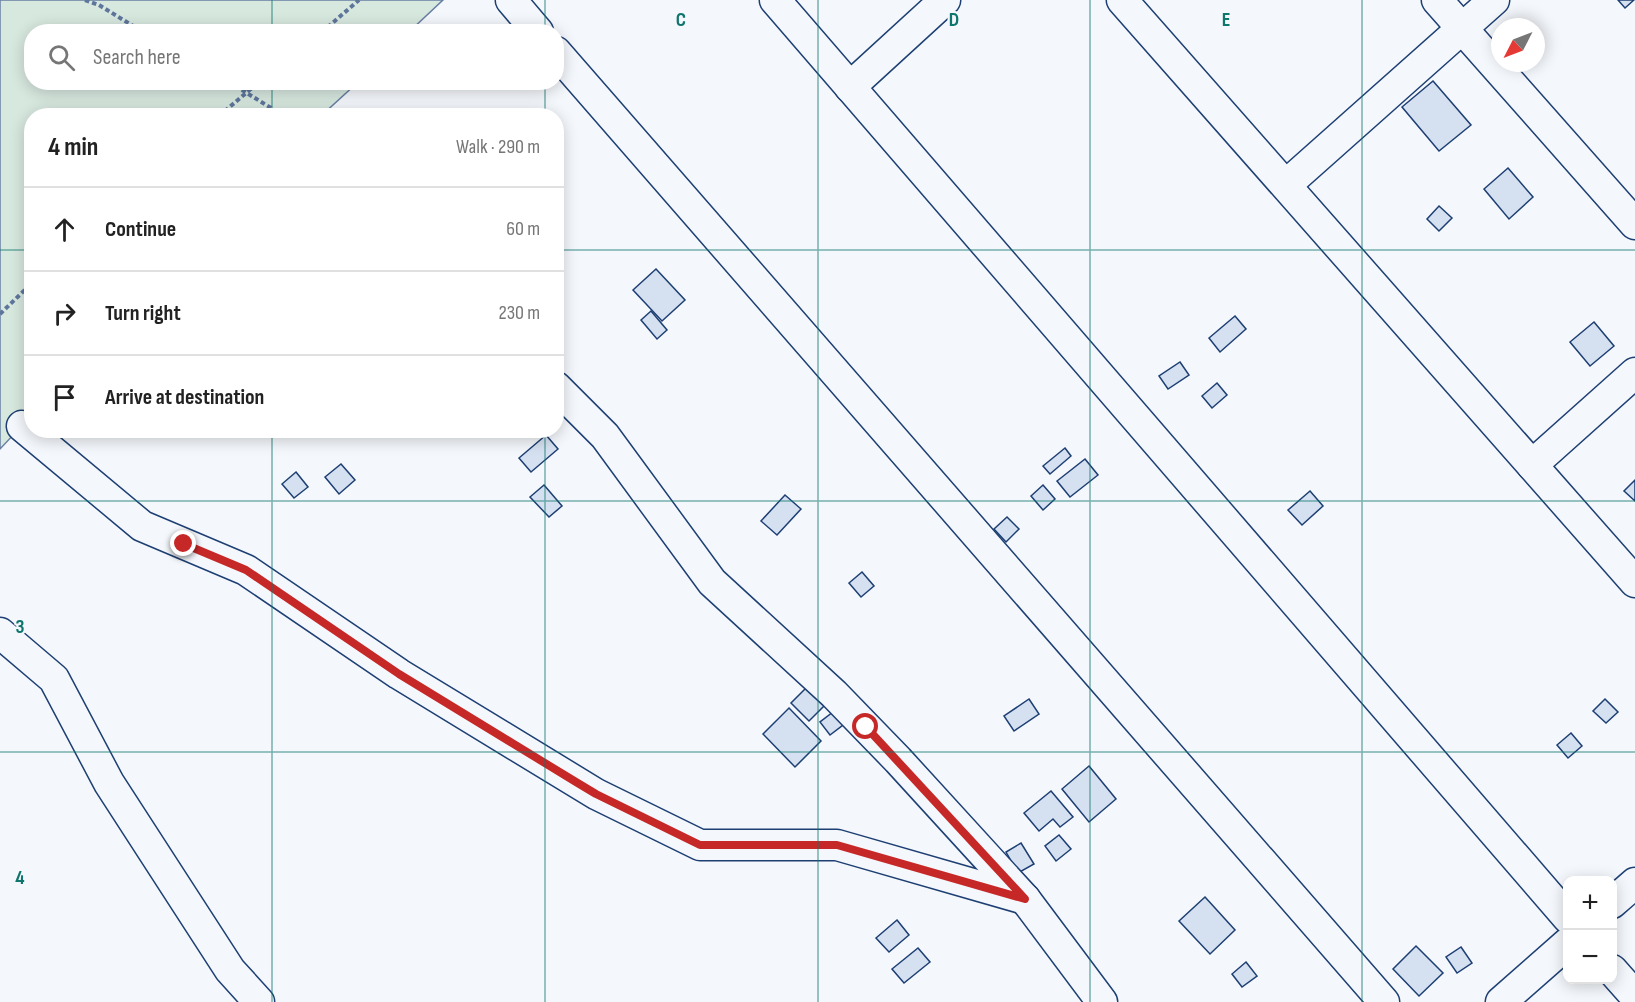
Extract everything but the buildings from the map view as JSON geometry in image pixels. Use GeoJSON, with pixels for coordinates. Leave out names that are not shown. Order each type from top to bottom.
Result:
{"type":"FeatureCollection","features":[{"type":"Feature","properties":{"kind":"street"},"geometry":{"type":"LineString","coordinates":[[511,0],[531,24]]}},
{"type":"Feature","properties":{"kind":"street"},"geometry":{"type":"LineString","coordinates":[[775,0],[1563,912]]}},
{"type":"Feature","properties":{"kind":"street"},"geometry":{"type":"LineString","coordinates":[[850,87],[945,0]]}},
{"type":"Feature","properties":{"kind":"street"},"geometry":{"type":"LineString","coordinates":[[1122,0],[1635,582]]}},
{"type":"Feature","properties":{"kind":"street"},"geometry":{"type":"LineString","coordinates":[[1437,0],[1635,224]]}},
{"type":"Feature","properties":{"kind":"street"},"geometry":{"type":"LineString","coordinates":[[1286,185],[1494,0]]}},
{"type":"Feature","properties":{"kind":"street"},"geometry":{"type":"LineString","coordinates":[[564,61],[1384,1002]]}},
{"type":"Feature","properties":{"kind":"street"},"geometry":{"type":"LineString","coordinates":[[1532,465],[1635,373]]}},
{"type":"Feature","properties":{"kind":"street"},"geometry":{"type":"LineString","coordinates":[[564,395],[605,436],[712,582],[834,694],[898,760],[1025,899],[1102,1002]]}},
{"type":"Feature","properties":{"kind":"street"},"geometry":{"type":"LineString","coordinates":[[36,438],[142,526],[246,570],[399,674],[586,788],[700,845],[837,845],[1025,899]]}},
{"type":"Feature","properties":{"kind":"street"},"geometry":{"type":"LineString","coordinates":[[0,633],[54,679],[109,783],[230,970],[259,1002]]}},
{"type":"Feature","properties":{"kind":"street"},"geometry":{"type":"LineString","coordinates":[[1617,899],[1635,883]]}},
{"type":"Feature","properties":{"kind":"street"},"geometry":{"type":"LineString","coordinates":[[1501,1002],[1563,947]]}},
{"type":"Feature","properties":{"kind":"street"},"geometry":{"type":"LineString","coordinates":[[1617,976],[1635,996]]}},
{"type":"Feature","properties":{"kind":"path"},"geometry":{"type":"LineString","coordinates":[[85,0],[99,5],[130,24]]}},
{"type":"Feature","properties":{"kind":"path"},"geometry":{"type":"LineString","coordinates":[[331,24],[359,0]]}},
{"type":"Feature","properties":{"kind":"path"},"geometry":{"type":"LineString","coordinates":[[241,90],[271,108]]}},
{"type":"Feature","properties":{"kind":"path"},"geometry":{"type":"LineString","coordinates":[[228,108],[250,90]]}},
{"type":"Feature","properties":{"kind":"path"},"geometry":{"type":"LineString","coordinates":[[0,314],[24,292]]}},
{"type":"Feature","properties":{"kind":"shaded area"},"geometry":{"type":"Polygon","coordinates":[[[0,0],[443,0],[417,24],[24,24],[24,90],[349,90],[330,108],[24,108],[24,423],[0,449],[0,0]]]}},
{"type":"Feature","properties":{"kind":"route"},"geometry":{"type":"LineString","coordinates":[[184,544],[246,570],[399,674],[576,782],[700,845],[837,845],[1025,899],[866,727]]}}]}
